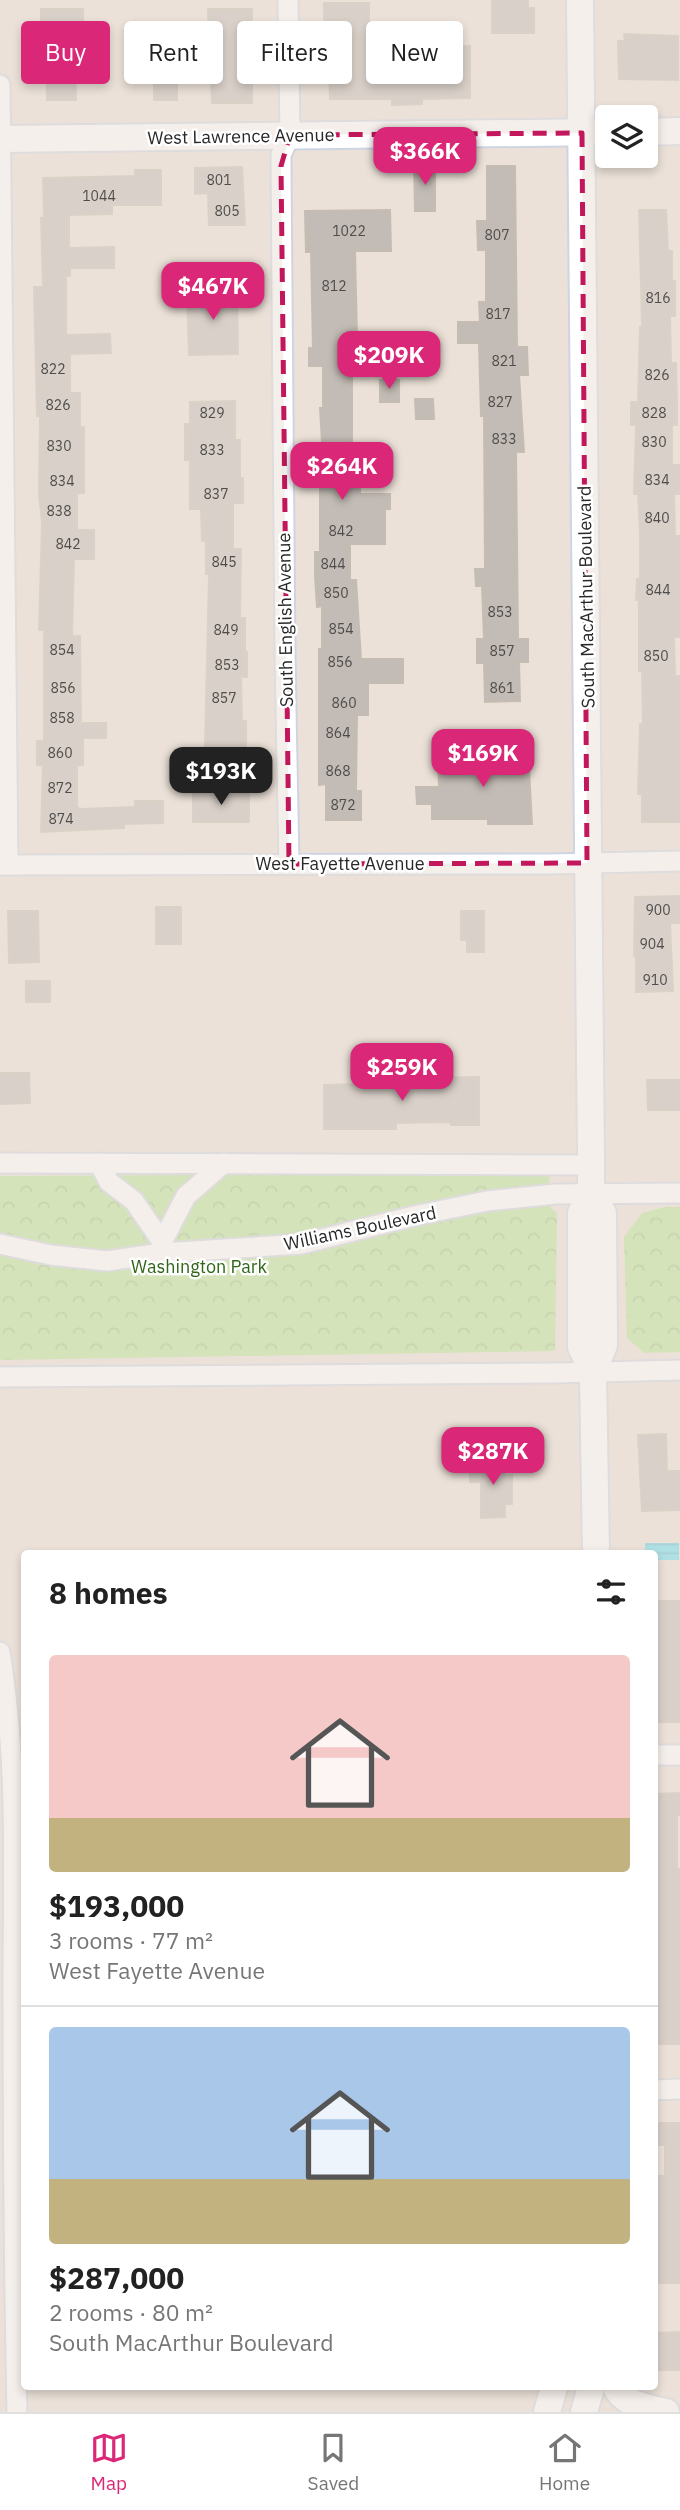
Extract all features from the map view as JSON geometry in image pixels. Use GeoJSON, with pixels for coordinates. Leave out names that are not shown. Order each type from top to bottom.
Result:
{"type":"FeatureCollection","features":[{"type":"Feature","properties":{"kind":"main road","name":"South MacArthur Boulevard"},"geometry":{"type":"LineString","coordinates":[[580,0],[594,132],[587,863],[591,1193],[603,1213],[604,1345],[593,1372],[596,1550]]}},
{"type":"Feature","properties":{"kind":"main road"},"geometry":{"type":"LineString","coordinates":[[658,132],[680,131]]}},
{"type":"Feature","properties":{"kind":"main road","name":"West Lawrence Avenue"},"geometry":{"type":"LineString","coordinates":[[0,139],[594,132]]}},
{"type":"Feature","properties":{"kind":"main road"},"geometry":{"type":"LineString","coordinates":[[547,2412],[553,2390]]}},
{"type":"Feature","properties":{"kind":"main road"},"geometry":{"type":"LineString","coordinates":[[584,2412],[590,2390]]}},
{"type":"Feature","properties":{"kind":"main road"},"geometry":{"type":"LineString","coordinates":[[618,2390],[640,2407],[666,2412]]}},
{"type":"Feature","properties":{"kind":"street","name":"South English Avenue"},"geometry":{"type":"LineString","coordinates":[[288,0],[290,135],[281,155],[281,166],[289,864]]}},
{"type":"Feature","properties":{"kind":"street"},"geometry":{"type":"LineString","coordinates":[[0,85],[4,865]]}},
{"type":"Feature","properties":{"kind":"street","name":"West Fayette Avenue"},"geometry":{"type":"LineString","coordinates":[[4,865],[680,861]]}},
{"type":"Feature","properties":{"kind":"street"},"geometry":{"type":"LineString","coordinates":[[0,1163],[591,1165]]}},
{"type":"Feature","properties":{"kind":"street"},"geometry":{"type":"LineString","coordinates":[[99,1163],[109,1182],[134,1201],[162,1247]]}},
{"type":"Feature","properties":{"kind":"street"},"geometry":{"type":"LineString","coordinates":[[162,1247],[186,1196],[224,1163]]}},
{"type":"Feature","properties":{"kind":"street","name":"Williams Boulevard"},"geometry":{"type":"LineString","coordinates":[[0,1244],[51,1255],[107,1261],[162,1247],[301,1244],[487,1201],[556,1194],[680,1193]]}},
{"type":"Feature","properties":{"kind":"street"},"geometry":{"type":"LineString","coordinates":[[0,1377],[680,1370]]}},
{"type":"Feature","properties":{"kind":"street"},"geometry":{"type":"LineString","coordinates":[[0,1652],[12,1762],[12,2096],[17,2412]]}},
{"type":"Feature","properties":{"kind":"street"},"geometry":{"type":"LineString","coordinates":[[658,1755],[680,1755]]}},
{"type":"Feature","properties":{"kind":"street"},"geometry":{"type":"LineString","coordinates":[[658,2090],[680,2089]]}},
{"type":"Feature","properties":{"kind":"highlighted area"},"geometry":{"type":"Polygon","coordinates":[[[582,133],[587,863],[289,864],[281,166],[290,135],[582,133]]]}},
{"type":"Feature","properties":{"kind":"green space","name":"Washington Park"},"geometry":{"type":"Polygon","coordinates":[[[0,1176],[549,1176],[551,1208],[557,1213],[555,1351],[0,1360],[0,1176]]]}},
{"type":"Feature","properties":{"kind":"green space"},"geometry":{"type":"Polygon","coordinates":[[[665,1207],[680,1207],[680,1352],[644,1353],[627,1338],[624,1237],[642,1213],[665,1207]]]}},
{"type":"Feature","properties":{"kind":"water"},"geometry":{"type":"Polygon","coordinates":[[[645,1543],[679,1543],[679,1560],[658,1560],[658,1550],[645,1550],[645,1543]]]}},
{"type":"Feature","properties":{"kind":"building"},"geometry":{"type":"Polygon","coordinates":[[[492,0],[528,0],[528,8],[534,8],[534,33],[492,33],[492,0]]]}},
{"type":"Feature","properties":{"kind":"building"},"geometry":{"type":"Polygon","coordinates":[[[324,3],[369,3],[369,21],[366,21],[365,31],[366,84],[463,84],[463,46],[470,46],[470,98],[422,99],[422,104],[392,105],[392,99],[330,99],[330,84],[352,84],[352,21],[324,21],[324,3]]]}},
{"type":"Feature","properties":{"kind":"building"},"geometry":{"type":"Polygon","coordinates":[[[41,9],[83,9],[83,21],[41,21],[41,9]]]}},
{"type":"Feature","properties":{"kind":"building"},"geometry":{"type":"Polygon","coordinates":[[[208,9],[252,9],[252,21],[237,21],[237,84],[252,84],[252,103],[212,103],[211,84],[223,84],[223,21],[209,21],[208,9]]]}},
{"type":"Feature","properties":{"kind":"building"},"geometry":{"type":"Polygon","coordinates":[[[624,34],[678,36],[678,80],[619,79],[618,41],[625,41],[624,34]]]}},
{"type":"Feature","properties":{"kind":"building"},"geometry":{"type":"Polygon","coordinates":[[[47,84],[76,84],[76,100],[47,100],[47,84]]]}},
{"type":"Feature","properties":{"kind":"building"},"geometry":{"type":"Polygon","coordinates":[[[154,84],[177,84],[177,100],[154,100],[154,84]]]}},
{"type":"Feature","properties":{"kind":"building"},"geometry":{"type":"Polygon","coordinates":[[[435,162],[435,211],[415,211],[414,163],[435,162]]]}},
{"type":"Feature","properties":{"kind":"building"},"geometry":{"type":"Polygon","coordinates":[[[487,166],[515,166],[517,347],[527,347],[528,375],[519,375],[524,452],[516,452],[518,639],[528,639],[528,662],[519,662],[520,701],[485,702],[484,663],[477,663],[477,639],[484,639],[482,586],[476,586],[475,569],[485,569],[484,416],[481,416],[479,343],[458,343],[458,322],[480,322],[479,302],[486,302],[486,250],[478,250],[477,221],[487,221],[487,166]]]}},
{"type":"Feature","properties":{"kind":"building"},"geometry":{"type":"Polygon","coordinates":[[[242,167],[245,225],[209,225],[208,193],[195,194],[195,168],[242,167]]]}},
{"type":"Feature","properties":{"kind":"building"},"geometry":{"type":"Polygon","coordinates":[[[135,170],[161,170],[161,205],[112,205],[112,214],[69,215],[69,248],[114,247],[114,268],[70,268],[70,276],[66,276],[66,335],[110,334],[111,353],[70,354],[70,393],[80,393],[80,427],[84,427],[84,493],[77,493],[77,530],[94,530],[94,559],[74,559],[72,636],[80,636],[81,723],[106,723],[106,738],[83,738],[83,765],[77,765],[77,807],[135,807],[135,801],[163,801],[163,823],[124,824],[124,828],[41,832],[43,765],[37,765],[37,741],[44,741],[44,630],[39,630],[42,523],[34,287],[43,287],[43,178],[135,176],[135,170]]]}},
{"type":"Feature","properties":{"kind":"building"},"geometry":{"type":"Polygon","coordinates":[[[390,210],[391,251],[355,251],[357,337],[347,337],[348,373],[352,373],[352,485],[360,485],[360,494],[390,494],[390,509],[385,509],[385,544],[350,544],[350,580],[356,580],[361,659],[403,659],[403,683],[368,683],[368,715],[357,715],[356,791],[361,791],[361,820],[326,820],[326,784],[319,785],[319,649],[322,649],[322,606],[317,607],[315,576],[315,552],[320,552],[320,477],[324,477],[320,408],[323,408],[323,366],[309,366],[309,348],[313,348],[311,252],[306,252],[305,211],[390,210]]]}},
{"type":"Feature","properties":{"kind":"building"},"geometry":{"type":"Polygon","coordinates":[[[639,210],[666,210],[668,251],[672,251],[672,281],[675,281],[675,316],[670,316],[671,363],[676,363],[677,402],[677,425],[672,425],[672,465],[680,465],[680,494],[674,494],[675,536],[680,536],[680,637],[674,637],[675,676],[680,676],[680,822],[642,822],[642,794],[638,794],[640,724],[643,724],[642,671],[639,671],[639,600],[636,600],[637,579],[640,579],[640,531],[638,494],[634,494],[636,425],[631,425],[631,402],[638,402],[642,327],[639,210]]]}},
{"type":"Feature","properties":{"kind":"building"},"geometry":{"type":"Polygon","coordinates":[[[237,290],[238,354],[189,355],[187,291],[237,290]]]}},
{"type":"Feature","properties":{"kind":"building"},"geometry":{"type":"Polygon","coordinates":[[[380,380],[399,380],[399,402],[380,402],[380,380]]]}},
{"type":"Feature","properties":{"kind":"building"},"geometry":{"type":"Polygon","coordinates":[[[415,399],[433,399],[434,419],[416,419],[415,399]]]}},
{"type":"Feature","properties":{"kind":"building"},"geometry":{"type":"Polygon","coordinates":[[[235,401],[235,440],[240,440],[243,503],[233,503],[233,549],[241,549],[240,618],[245,618],[247,652],[247,677],[241,677],[242,721],[246,721],[246,747],[205,747],[209,574],[206,574],[206,541],[202,541],[201,509],[190,509],[190,460],[185,460],[185,424],[190,424],[190,402],[235,401]]]}},
{"type":"Feature","properties":{"kind":"building"},"geometry":{"type":"Polygon","coordinates":[[[494,750],[528,750],[532,824],[488,824],[488,819],[432,819],[432,804],[417,804],[416,787],[439,787],[438,760],[487,760],[487,757],[494,757],[494,750]]]}},
{"type":"Feature","properties":{"kind":"building"},"geometry":{"type":"Polygon","coordinates":[[[193,792],[249,792],[249,822],[193,822],[193,792]]]}},
{"type":"Feature","properties":{"kind":"building"},"geometry":{"type":"Polygon","coordinates":[[[680,896],[680,923],[670,923],[673,991],[636,992],[635,897],[680,896]]]}},
{"type":"Feature","properties":{"kind":"building"},"geometry":{"type":"Polygon","coordinates":[[[156,907],[181,907],[181,944],[156,944],[156,907]]]}},
{"type":"Feature","properties":{"kind":"building"},"geometry":{"type":"Polygon","coordinates":[[[8,911],[38,911],[39,962],[9,963],[8,911]]]}},
{"type":"Feature","properties":{"kind":"building"},"geometry":{"type":"Polygon","coordinates":[[[461,911],[484,911],[484,952],[467,952],[467,940],[461,940],[461,911]]]}},
{"type":"Feature","properties":{"kind":"building"},"geometry":{"type":"Polygon","coordinates":[[[26,981],[50,981],[50,1002],[26,1002],[26,981]]]}},
{"type":"Feature","properties":{"kind":"building"},"geometry":{"type":"Polygon","coordinates":[[[0,1073],[29,1073],[30,1103],[0,1104],[0,1073]]]}},
{"type":"Feature","properties":{"kind":"building"},"geometry":{"type":"Polygon","coordinates":[[[479,1077],[479,1125],[451,1125],[451,1122],[396,1123],[396,1129],[324,1129],[324,1085],[406,1083],[406,1078],[479,1077]]]}},
{"type":"Feature","properties":{"kind":"building"},"geometry":{"type":"Polygon","coordinates":[[[647,1080],[680,1080],[680,1110],[648,1110],[647,1080]]]}},
{"type":"Feature","properties":{"kind":"building"},"geometry":{"type":"Polygon","coordinates":[[[666,1434],[667,1471],[680,1471],[680,1510],[642,1511],[638,1435],[666,1434]]]}},
{"type":"Feature","properties":{"kind":"building"},"geometry":{"type":"Polygon","coordinates":[[[505,1461],[505,1475],[512,1475],[512,1504],[505,1504],[505,1517],[481,1518],[481,1482],[470,1482],[470,1462],[505,1461]]]}},
{"type":"Feature","properties":{"kind":"building"},"geometry":{"type":"Polygon","coordinates":[[[658,1601],[680,1601],[680,1722],[658,1722],[658,1601]]]}},
{"type":"Feature","properties":{"kind":"building"},"geometry":{"type":"Polygon","coordinates":[[[680,1793],[680,1815],[677,1815],[677,1869],[680,1869],[680,2044],[658,2044],[658,1794],[680,1793]]]}},
{"type":"Feature","properties":{"kind":"building"},"geometry":{"type":"Polygon","coordinates":[[[658,2123],[680,2123],[680,2283],[658,2283],[658,2176],[665,2176],[665,2145],[658,2145],[658,2123]]]}},
{"type":"Feature","properties":{"kind":"building"},"geometry":{"type":"Polygon","coordinates":[[[680,2332],[680,2370],[658,2370],[658,2333],[680,2332]]]}}]}
